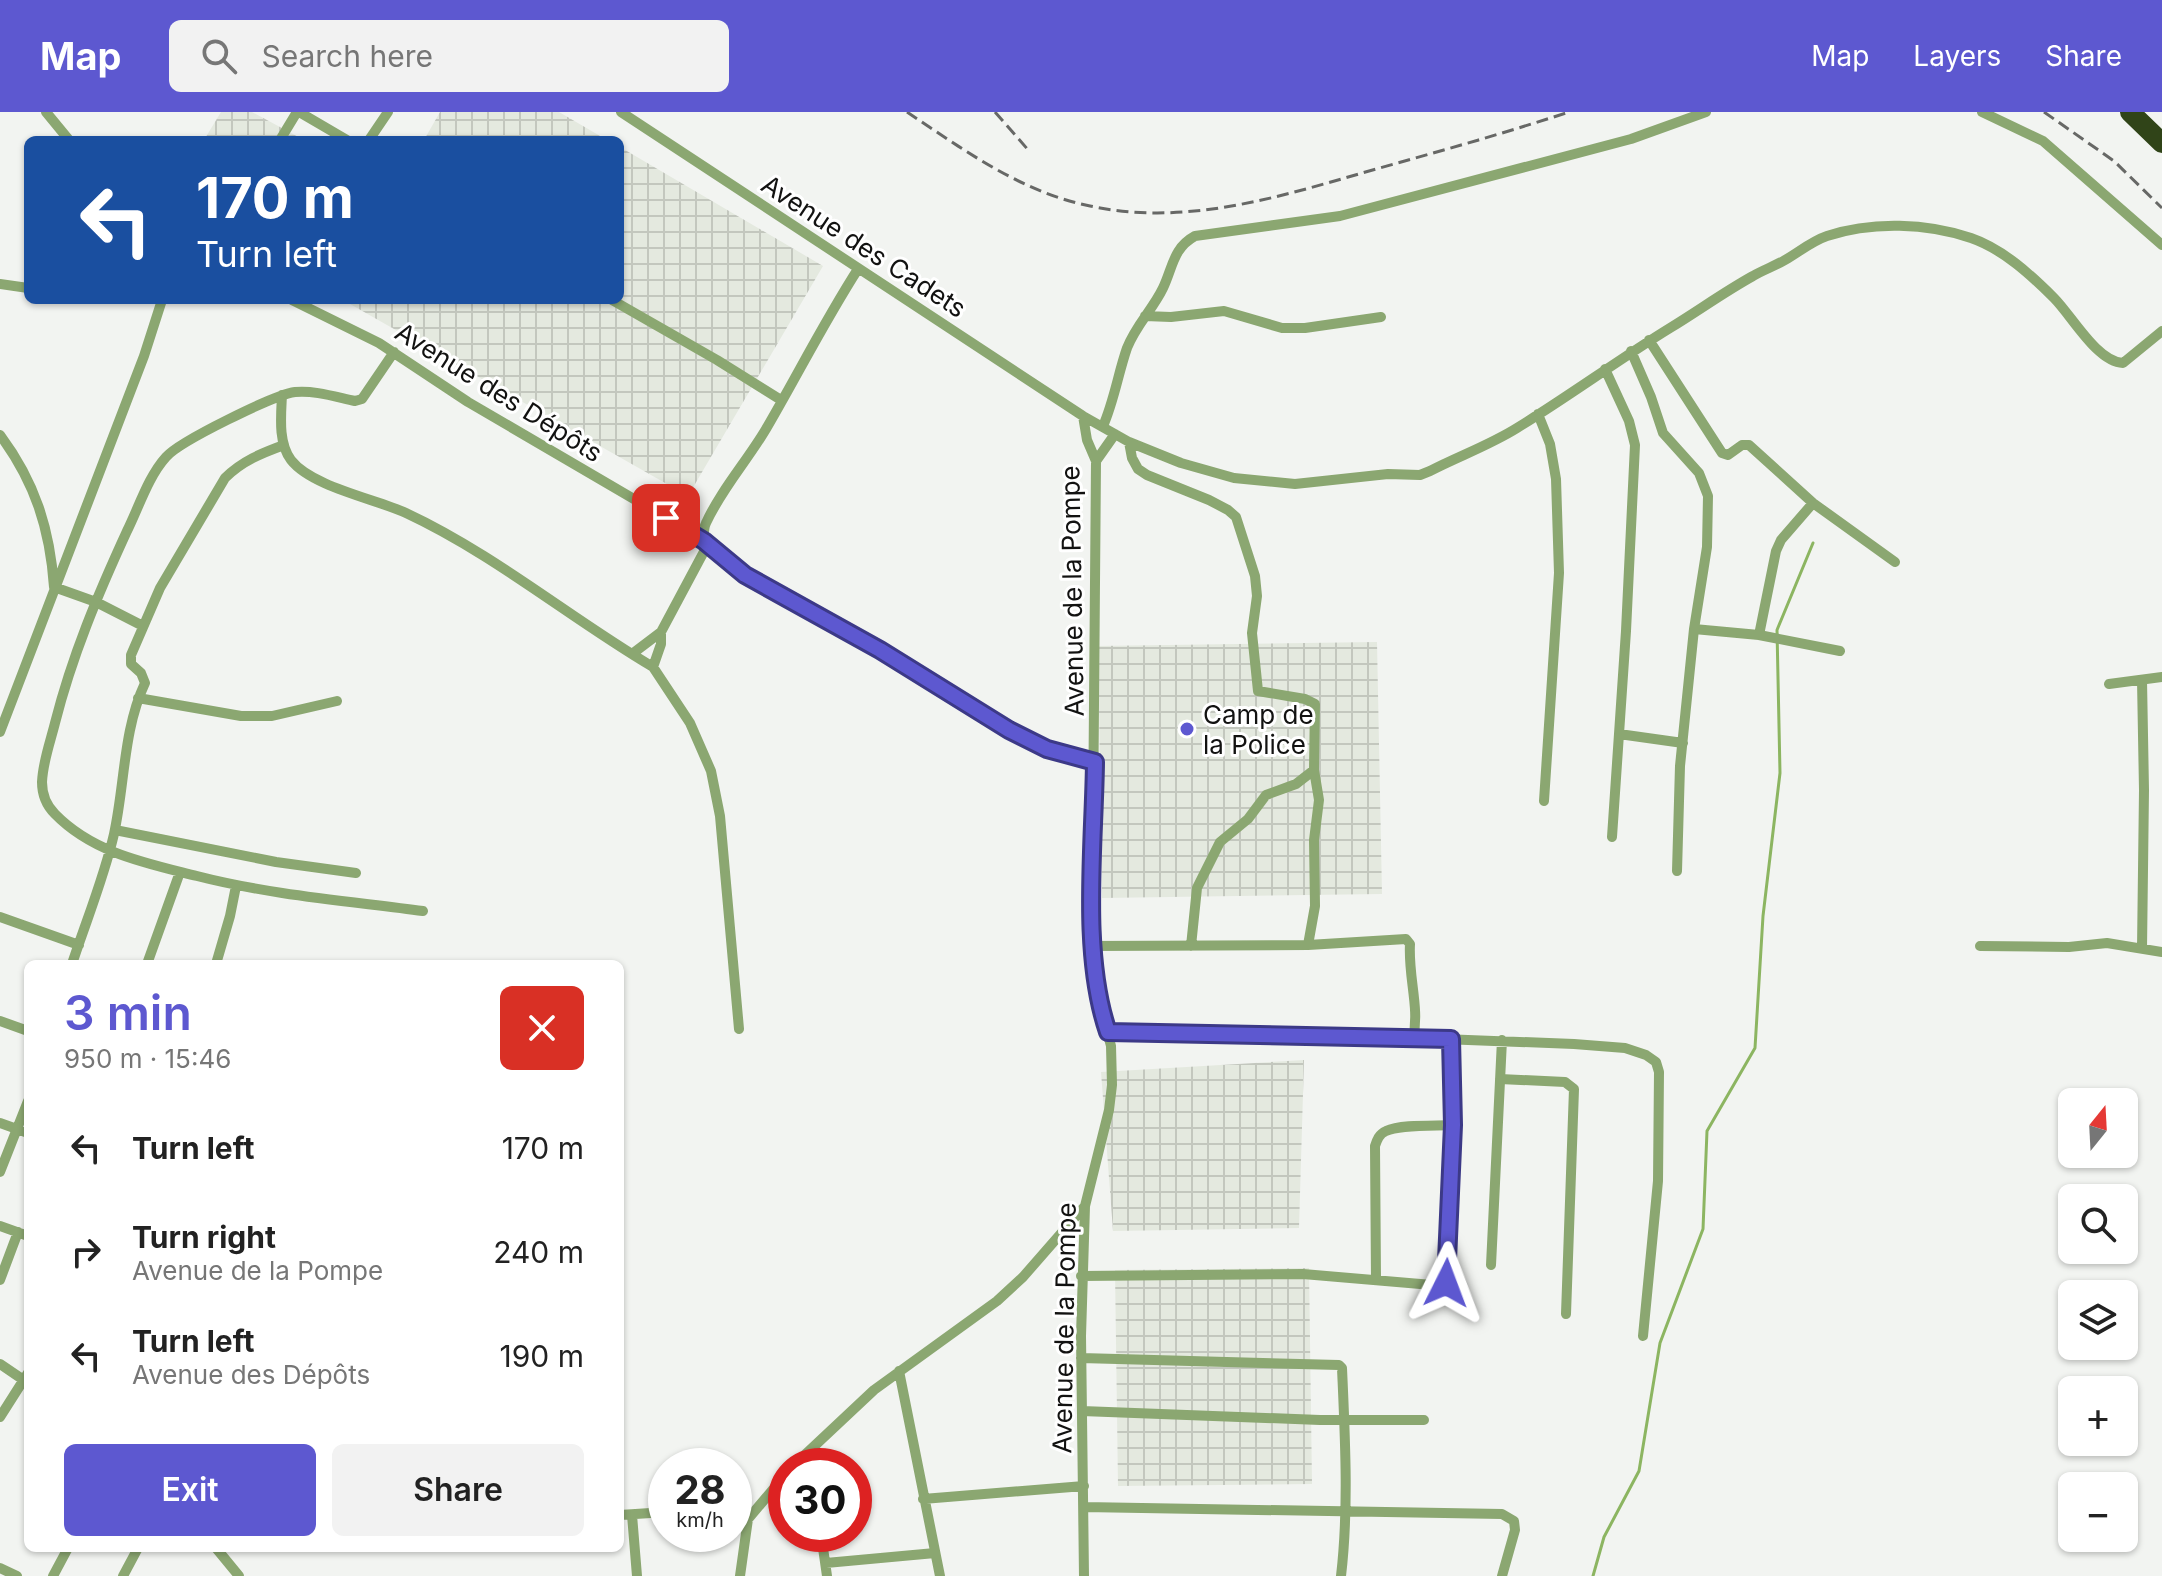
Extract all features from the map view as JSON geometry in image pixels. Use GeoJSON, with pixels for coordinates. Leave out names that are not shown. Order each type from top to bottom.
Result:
{"type":"FeatureCollection","features":[{"type":"Feature","properties":{"kind":"highway"},"geometry":{"type":"LineString","coordinates":[[2130,112],[2162,143]]}},
{"type":"Feature","properties":{"kind":"street"},"geometry":{"type":"LineString","coordinates":[[46,112],[66,136]]}},
{"type":"Feature","properties":{"kind":"street"},"geometry":{"type":"LineString","coordinates":[[283,136],[298,112],[340,136]]}},
{"type":"Feature","properties":{"kind":"street"},"geometry":{"type":"LineString","coordinates":[[372,136],[388,112]]}},
{"type":"Feature","properties":{"kind":"street","name":"Avenue des Cadets"},"geometry":{"type":"LineString","coordinates":[[621,112],[1083,416],[1129,442],[1210,473],[1261,482],[1295,484],[1388,474],[1420,475],[1498,439],[1631,351],[1814,241],[1847,230],[1875,227],[1941,229],[1974,238],[2007,257],[2057,302],[2107,358],[2116,363],[2123,363],[2162,331]]}},
{"type":"Feature","properties":{"kind":"street"},"geometry":{"type":"LineString","coordinates":[[1103,426],[1127,349],[1163,288],[1176,253],[1183,243],[1195,236],[1340,216],[1631,139],[1706,112]]}},
{"type":"Feature","properties":{"kind":"street"},"geometry":{"type":"LineString","coordinates":[[1982,112],[2043,141],[2162,245]]}},
{"type":"Feature","properties":{"kind":"street"},"geometry":{"type":"LineString","coordinates":[[692,533],[704,526],[858,269]]}},
{"type":"Feature","properties":{"kind":"street"},"geometry":{"type":"LineString","coordinates":[[0,284],[24,287]]}},
{"type":"Feature","properties":{"kind":"street"},"geometry":{"type":"LineString","coordinates":[[0,732],[144,356],[161,304]]}},
{"type":"Feature","properties":{"kind":"street","name":"Avenue des Dépôts"},"geometry":{"type":"LineString","coordinates":[[300,304],[394,352],[468,402],[692,533],[753,580],[880,650],[1009,730],[1047,749],[1095,762]]}},
{"type":"Feature","properties":{"kind":"street"},"geometry":{"type":"LineString","coordinates":[[619,304],[781,400]]}},
{"type":"Feature","properties":{"kind":"street"},"geometry":{"type":"LineString","coordinates":[[1145,316],[1171,317],[1224,311],[1282,328],[1305,328],[1381,317]]}},
{"type":"Feature","properties":{"kind":"street"},"geometry":{"type":"LineString","coordinates":[[1649,340],[1722,453],[1728,455],[1742,445],[1749,445],[1813,503],[1895,562]]}},
{"type":"Feature","properties":{"kind":"street"},"geometry":{"type":"LineString","coordinates":[[1631,351],[1663,433],[1699,473],[1708,496],[1707,547],[1694,629],[1683,743],[1677,871]]}},
{"type":"Feature","properties":{"kind":"street"},"geometry":{"type":"LineString","coordinates":[[394,352],[365,397],[358,401],[312,393],[282,395],[192,439],[166,457],[140,503],[96,602],[60,701],[44,765],[43,791],[44,799],[56,815],[92,843],[110,851],[236,886],[423,911]]}},
{"type":"Feature","properties":{"kind":"street"},"geometry":{"type":"LineString","coordinates":[[1605,369],[1629,421],[1635,445],[1612,837]]}},
{"type":"Feature","properties":{"kind":"street"},"geometry":{"type":"LineString","coordinates":[[282,395],[284,445],[297,467],[344,491],[403,511],[448,535],[653,667],[667,683],[690,723],[711,771],[717,796],[739,1029]]}},
{"type":"Feature","properties":{"kind":"street"},"geometry":{"type":"LineString","coordinates":[[1538,414],[1550,444],[1556,479],[1559,573],[1544,801]]}},
{"type":"Feature","properties":{"kind":"street","name":"Avenue de la Pompe"},"geometry":{"type":"LineString","coordinates":[[1083,416],[1087,440],[1096,461],[1092,946],[1098,997],[1111,1046],[1112,1085],[1109,1110],[1085,1206],[1081,1276],[1084,1576]]}},
{"type":"Feature","properties":{"kind":"street"},"geometry":{"type":"LineString","coordinates":[[1096,461],[1115,434]]}},
{"type":"Feature","properties":{"kind":"street"},"geometry":{"type":"LineString","coordinates":[[0,435],[40,508],[49,534],[54,587]]}},
{"type":"Feature","properties":{"kind":"street"},"geometry":{"type":"LineString","coordinates":[[1129,442],[1138,469],[1209,500],[1236,517],[1255,576],[1257,596],[1252,633],[1257,688],[1261,693],[1305,699],[1315,704],[1314,770],[1319,800],[1314,840],[1315,906],[1308,945]]}},
{"type":"Feature","properties":{"kind":"street"},"geometry":{"type":"LineString","coordinates":[[73,960],[110,851],[125,758],[138,698],[145,683],[129,659],[160,588],[225,478],[237,466],[284,445]]}},
{"type":"Feature","properties":{"kind":"street"},"geometry":{"type":"LineString","coordinates":[[1759,635],[1776,551],[1781,540],[1813,503]]}},
{"type":"Feature","properties":{"kind":"street"},"geometry":{"type":"LineString","coordinates":[[632,654],[661,632],[706,543],[704,526]]}},
{"type":"Feature","properties":{"kind":"street"},"geometry":{"type":"LineString","coordinates":[[54,587],[96,602],[143,626]]}},
{"type":"Feature","properties":{"kind":"street"},"geometry":{"type":"LineString","coordinates":[[1694,629],[1759,635],[1840,651]]}},
{"type":"Feature","properties":{"kind":"street"},"geometry":{"type":"LineString","coordinates":[[653,667],[661,644],[661,632]]}},
{"type":"Feature","properties":{"kind":"street"},"geometry":{"type":"LineString","coordinates":[[2109,684],[2162,677]]}},
{"type":"Feature","properties":{"kind":"street"},"geometry":{"type":"LineString","coordinates":[[2142,680],[2142,949]]}},
{"type":"Feature","properties":{"kind":"street"},"geometry":{"type":"LineString","coordinates":[[138,698],[241,716],[272,716],[337,701]]}},
{"type":"Feature","properties":{"kind":"street"},"geometry":{"type":"LineString","coordinates":[[1619,734],[1683,743]]}},
{"type":"Feature","properties":{"kind":"street"},"geometry":{"type":"LineString","coordinates":[[1191,946],[1197,888],[1220,842],[1248,819],[1266,795],[1296,784],[1314,770]]}},
{"type":"Feature","properties":{"kind":"street"},"geometry":{"type":"LineString","coordinates":[[115,830],[276,862],[356,873]]}},
{"type":"Feature","properties":{"kind":"street"},"geometry":{"type":"LineString","coordinates":[[148,960],[180,872]]}},
{"type":"Feature","properties":{"kind":"street"},"geometry":{"type":"LineString","coordinates":[[217,960],[236,886]]}},
{"type":"Feature","properties":{"kind":"street"},"geometry":{"type":"LineString","coordinates":[[0,917],[79,945]]}},
{"type":"Feature","properties":{"kind":"street"},"geometry":{"type":"LineString","coordinates":[[1092,946],[1308,945],[1406,939],[1410,944],[1409,974],[1417,1017],[1413,1038]]}},
{"type":"Feature","properties":{"kind":"street"},"geometry":{"type":"LineString","coordinates":[[1980,946],[2069,947],[2107,943],[2162,952]]}},
{"type":"Feature","properties":{"kind":"street"},"geometry":{"type":"LineString","coordinates":[[0,1021],[24,1030]]}},
{"type":"Feature","properties":{"kind":"street"},"geometry":{"type":"LineString","coordinates":[[1108,1032],[1502,1040],[1625,1048],[1646,1055],[1656,1062],[1659,1072],[1660,1140],[1643,1336]]}},
{"type":"Feature","properties":{"kind":"street"},"geometry":{"type":"LineString","coordinates":[[1081,1276],[1258,1273],[1376,1279],[1438,1287],[1446,1285],[1453,1125],[1451,1039]]}},
{"type":"Feature","properties":{"kind":"street"},"geometry":{"type":"LineString","coordinates":[[1491,1265],[1502,1040]]}},
{"type":"Feature","properties":{"kind":"street"},"geometry":{"type":"LineString","coordinates":[[1500,1079],[1565,1082],[1574,1089],[1566,1314]]}},
{"type":"Feature","properties":{"kind":"street"},"geometry":{"type":"LineString","coordinates":[[0,1123],[22,1131],[0,1172]]}},
{"type":"Feature","properties":{"kind":"street"},"geometry":{"type":"LineString","coordinates":[[1376,1279],[1375,1146],[1378,1137],[1384,1131],[1453,1125]]}},
{"type":"Feature","properties":{"kind":"street"},"geometry":{"type":"LineString","coordinates":[[811,1448],[874,1390],[997,1301],[1023,1277],[1085,1206]]}},
{"type":"Feature","properties":{"kind":"street"},"geometry":{"type":"LineString","coordinates":[[0,1226],[23,1234],[0,1280]]}},
{"type":"Feature","properties":{"kind":"street"},"geometry":{"type":"LineString","coordinates":[[1081,1358],[1334,1364],[1342,1368],[1345,1510],[1341,1576]]}},
{"type":"Feature","properties":{"kind":"street"},"geometry":{"type":"LineString","coordinates":[[0,1364],[24,1376]]}},
{"type":"Feature","properties":{"kind":"street"},"geometry":{"type":"LineString","coordinates":[[899,1371],[940,1576]]}},
{"type":"Feature","properties":{"kind":"street"},"geometry":{"type":"LineString","coordinates":[[0,1417],[24,1382]]}},
{"type":"Feature","properties":{"kind":"street"},"geometry":{"type":"LineString","coordinates":[[1082,1411],[1424,1420]]}},
{"type":"Feature","properties":{"kind":"street"},"geometry":{"type":"LineString","coordinates":[[923,1499],[1084,1486]]}},
{"type":"Feature","properties":{"kind":"street"},"geometry":{"type":"LineString","coordinates":[[752,1514],[768,1495]]}},
{"type":"Feature","properties":{"kind":"street"},"geometry":{"type":"LineString","coordinates":[[1084,1507],[1475,1512],[1509,1516],[1514,1521],[1515,1530],[1502,1576]]}},
{"type":"Feature","properties":{"kind":"street"},"geometry":{"type":"LineString","coordinates":[[624,1515],[648,1514]]}},
{"type":"Feature","properties":{"kind":"street"},"geometry":{"type":"LineString","coordinates":[[632,1515],[637,1576]]}},
{"type":"Feature","properties":{"kind":"street"},"geometry":{"type":"LineString","coordinates":[[53,1576],[66,1552]]}},
{"type":"Feature","properties":{"kind":"street"},"geometry":{"type":"LineString","coordinates":[[123,1576],[136,1552]]}},
{"type":"Feature","properties":{"kind":"street"},"geometry":{"type":"LineString","coordinates":[[219,1552],[237,1575]]}},
{"type":"Feature","properties":{"kind":"street"},"geometry":{"type":"LineString","coordinates":[[740,1576],[743,1552]]}},
{"type":"Feature","properties":{"kind":"street"},"geometry":{"type":"LineString","coordinates":[[824,1552],[827,1576]]}},
{"type":"Feature","properties":{"kind":"street"},"geometry":{"type":"LineString","coordinates":[[826,1563],[935,1553]]}},
{"type":"Feature","properties":{"kind":"street"},"geometry":{"type":"LineString","coordinates":[[0,1568],[17,1576]]}},
{"type":"Feature","properties":{"kind":"shaded area"},"geometry":{"type":"Polygon","coordinates":[[[221,112],[252,112],[297,136],[206,136],[221,112]]]}},
{"type":"Feature","properties":{"kind":"shaded area"},"geometry":{"type":"Polygon","coordinates":[[[440,112],[559,112],[600,136],[426,136],[440,112]]]}},
{"type":"Feature","properties":{"kind":"shaded area"},"geometry":{"type":"Polygon","coordinates":[[[624,149],[823,266],[688,496],[350,304],[624,304],[624,149]]]}},
{"type":"Feature","properties":{"kind":"shaded area"},"geometry":{"type":"Polygon","coordinates":[[[1377,642],[1382,894],[1102,898],[1098,646],[1377,642]]]}},
{"type":"Feature","properties":{"kind":"shaded area"},"geometry":{"type":"Polygon","coordinates":[[[1304,1060],[1299,1228],[1113,1231],[1101,1072],[1304,1060]]]}},
{"type":"Feature","properties":{"kind":"shaded area"},"geometry":{"type":"Polygon","coordinates":[[[1309,1268],[1312,1484],[1118,1486],[1115,1270],[1309,1268]]]}},
{"type":"Feature","properties":{"kind":"waterway"},"geometry":{"type":"LineString","coordinates":[[1593,1576],[1604,1537],[1639,1471],[1660,1343],[1703,1229],[1707,1131],[1755,1048],[1763,916],[1780,773],[1777,630],[1813,543]]}},
{"type":"Feature","properties":{"kind":"railway"},"geometry":{"type":"LineString","coordinates":[[907,112],[994,168],[1040,191],[1090,206],[1127,212],[1163,213],[1199,211],[1270,198],[1569,112]]}},
{"type":"Feature","properties":{"kind":"railway"},"geometry":{"type":"LineString","coordinates":[[995,112],[1030,152]]}},
{"type":"Feature","properties":{"kind":"railway"},"geometry":{"type":"LineString","coordinates":[[2044,112],[2114,161],[2162,208]]}},
{"type":"Feature","properties":{"kind":"place","name":"Camp de la Police"},"geometry":{"type":"Point","coordinates":[1187,729]}},
{"type":"Feature","properties":{"kind":"route"},"geometry":{"type":"LineString","coordinates":[[666,518],[704,541],[745,575],[880,650],[1009,730],[1047,749],[1095,762],[1092,946],[1098,997],[1108,1032],[1451,1039],[1453,1125],[1446,1283]]}}]}
